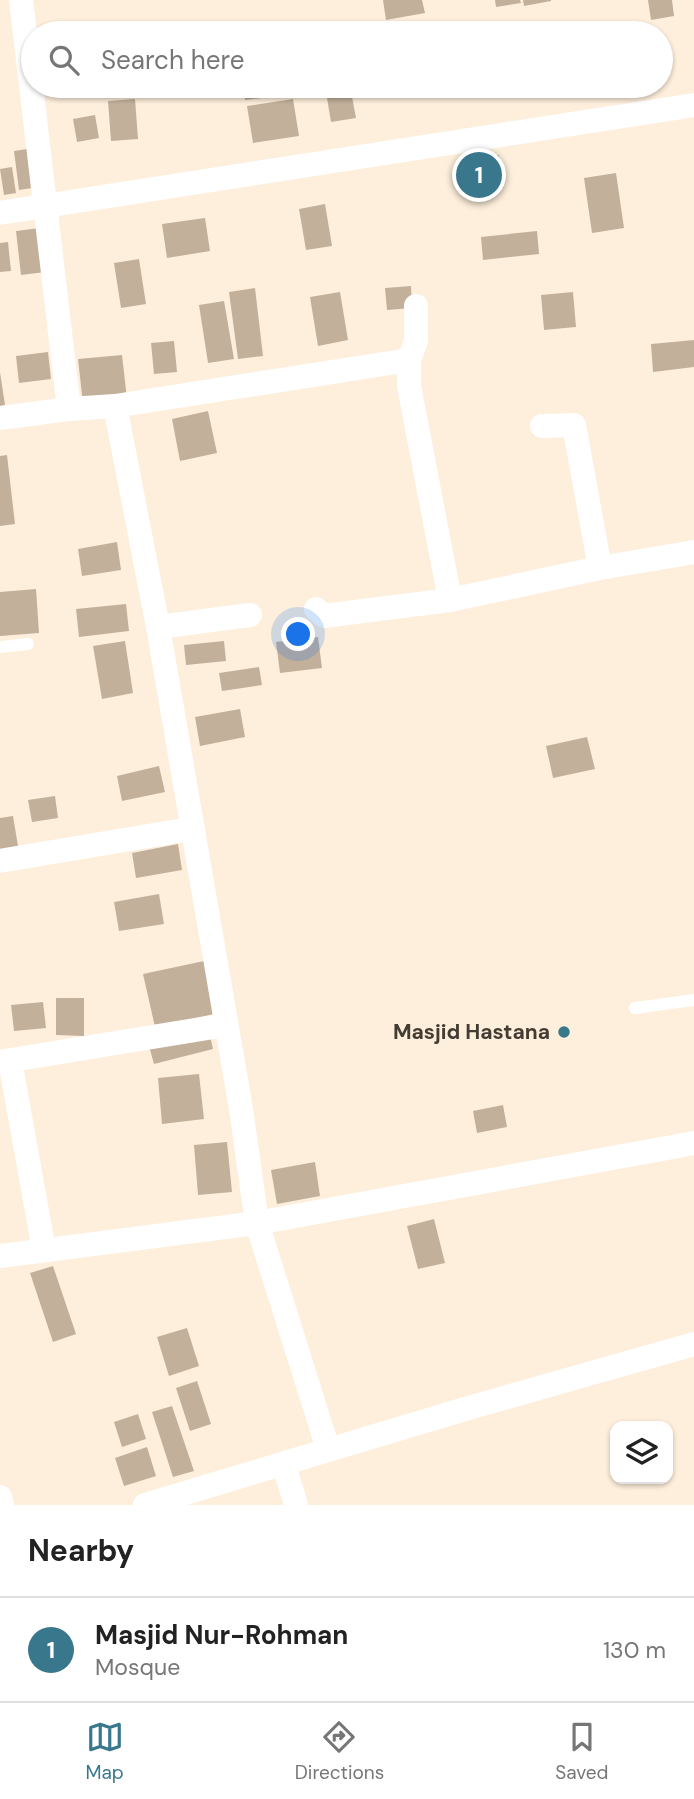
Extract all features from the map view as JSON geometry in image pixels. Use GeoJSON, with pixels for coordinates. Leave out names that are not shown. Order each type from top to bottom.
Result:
{"type":"FeatureCollection","features":[{"type":"Feature","properties":{"kind":"street"},"geometry":{"type":"LineString","coordinates":[[21,0],[24,21]]}},
{"type":"Feature","properties":{"kind":"street"},"geometry":{"type":"LineString","coordinates":[[33,98],[69,409]]}},
{"type":"Feature","properties":{"kind":"street"},"geometry":{"type":"LineString","coordinates":[[0,213],[694,105]]}},
{"type":"Feature","properties":{"kind":"street"},"geometry":{"type":"LineString","coordinates":[[416,306],[416,341],[409,360],[409,387],[450,600]]}},
{"type":"Feature","properties":{"kind":"street"},"geometry":{"type":"LineString","coordinates":[[0,418],[115,406],[409,360]]}},
{"type":"Feature","properties":{"kind":"street"},"geometry":{"type":"LineString","coordinates":[[115,406],[158,627],[257,1223],[328,1449]]}},
{"type":"Feature","properties":{"kind":"street"},"geometry":{"type":"LineString","coordinates":[[542,426],[574,425],[600,568]]}},
{"type":"Feature","properties":{"kind":"street"},"geometry":{"type":"LineString","coordinates":[[316,609],[324,617],[450,600],[600,568],[694,552]]}},
{"type":"Feature","properties":{"kind":"street"},"geometry":{"type":"LineString","coordinates":[[158,627],[250,615]]}},
{"type":"Feature","properties":{"kind":"street"},"geometry":{"type":"LineString","coordinates":[[0,861],[190,829]]}},
{"type":"Feature","properties":{"kind":"street"},"geometry":{"type":"LineString","coordinates":[[44,1250],[5,1061],[226,1025]]}},
{"type":"Feature","properties":{"kind":"street"},"geometry":{"type":"LineString","coordinates":[[0,1256],[257,1223],[694,1143]]}},
{"type":"Feature","properties":{"kind":"street"},"geometry":{"type":"LineString","coordinates":[[145,1505],[284,1465],[328,1449],[694,1344]]}},
{"type":"Feature","properties":{"kind":"street"},"geometry":{"type":"LineString","coordinates":[[284,1465],[296,1505]]}},
{"type":"Feature","properties":{"kind":"street"},"geometry":{"type":"LineString","coordinates":[[0,1497],[2,1505]]}},
{"type":"Feature","properties":{"kind":"lane"},"geometry":{"type":"LineString","coordinates":[[0,647],[28,644]]}},
{"type":"Feature","properties":{"kind":"lane"},"geometry":{"type":"LineString","coordinates":[[635,1008],[694,1000]]}},
{"type":"Feature","properties":{"kind":"building"},"geometry":{"type":"Polygon","coordinates":[[[383,0],[422,0],[425,13],[386,20],[383,0]]]}},
{"type":"Feature","properties":{"kind":"building"},"geometry":{"type":"Polygon","coordinates":[[[495,0],[520,0],[521,3],[496,7],[495,0]]]}},
{"type":"Feature","properties":{"kind":"building"},"geometry":{"type":"Polygon","coordinates":[[[523,0],[551,0],[551,1],[524,6],[523,0]]]}},
{"type":"Feature","properties":{"kind":"building"},"geometry":{"type":"Polygon","coordinates":[[[648,0],[672,0],[674,16],[651,20],[648,0]]]}},
{"type":"Feature","properties":{"kind":"building"},"geometry":{"type":"Polygon","coordinates":[[[327,98],[352,98],[356,118],[331,122],[327,98]]]}},
{"type":"Feature","properties":{"kind":"building"},"geometry":{"type":"Polygon","coordinates":[[[135,99],[138,139],[111,141],[108,101],[135,99]]]}},
{"type":"Feature","properties":{"kind":"building"},"geometry":{"type":"Polygon","coordinates":[[[293,99],[299,136],[253,143],[247,106],[293,99]]]}},
{"type":"Feature","properties":{"kind":"building"},"geometry":{"type":"Polygon","coordinates":[[[95,115],[99,138],[77,142],[73,119],[95,115]]]}},
{"type":"Feature","properties":{"kind":"building"},"geometry":{"type":"Polygon","coordinates":[[[34,148],[39,187],[19,190],[14,151],[34,148]]]}},
{"type":"Feature","properties":{"kind":"building"},"geometry":{"type":"Polygon","coordinates":[[[499,155],[502,183],[465,188],[462,160],[499,155]]]}},
{"type":"Feature","properties":{"kind":"building"},"geometry":{"type":"Polygon","coordinates":[[[12,167],[16,193],[4,195],[0,169],[12,167]]]}},
{"type":"Feature","properties":{"kind":"building"},"geometry":{"type":"Polygon","coordinates":[[[616,173],[624,228],[592,233],[584,178],[616,173]]]}},
{"type":"Feature","properties":{"kind":"building"},"geometry":{"type":"Polygon","coordinates":[[[325,204],[332,246],[306,250],[299,209],[325,204]]]}},
{"type":"Feature","properties":{"kind":"building"},"geometry":{"type":"Polygon","coordinates":[[[205,218],[210,251],[167,258],[162,224],[205,218]]]}},
{"type":"Feature","properties":{"kind":"building"},"geometry":{"type":"Polygon","coordinates":[[[40,228],[45,272],[21,275],[16,231],[40,228]]]}},
{"type":"Feature","properties":{"kind":"building"},"geometry":{"type":"Polygon","coordinates":[[[537,231],[539,254],[483,260],[481,237],[537,231]]]}},
{"type":"Feature","properties":{"kind":"building"},"geometry":{"type":"Polygon","coordinates":[[[8,242],[11,271],[0,272],[0,243],[8,242]]]}},
{"type":"Feature","properties":{"kind":"building"},"geometry":{"type":"Polygon","coordinates":[[[139,259],[146,304],[121,308],[114,263],[139,259]]]}},
{"type":"Feature","properties":{"kind":"building"},"geometry":{"type":"Polygon","coordinates":[[[411,286],[412,308],[387,310],[385,288],[411,286]]]}},
{"type":"Feature","properties":{"kind":"building"},"geometry":{"type":"Polygon","coordinates":[[[255,288],[263,356],[238,359],[229,292],[255,288]]]}},
{"type":"Feature","properties":{"kind":"building"},"geometry":{"type":"Polygon","coordinates":[[[340,292],[348,340],[318,346],[310,297],[340,292]]]}},
{"type":"Feature","properties":{"kind":"building"},"geometry":{"type":"Polygon","coordinates":[[[573,292],[576,327],[544,330],[541,295],[573,292]]]}},
{"type":"Feature","properties":{"kind":"building"},"geometry":{"type":"Polygon","coordinates":[[[224,301],[234,359],[208,363],[199,305],[224,301]]]}},
{"type":"Feature","properties":{"kind":"building"},"geometry":{"type":"Polygon","coordinates":[[[694,340],[694,367],[653,372],[651,344],[694,340]]]}},
{"type":"Feature","properties":{"kind":"building"},"geometry":{"type":"Polygon","coordinates":[[[174,341],[177,372],[154,374],[151,343],[174,341]]]}},
{"type":"Feature","properties":{"kind":"building"},"geometry":{"type":"Polygon","coordinates":[[[48,352],[51,379],[19,383],[16,356],[48,352]]]}},
{"type":"Feature","properties":{"kind":"building"},"geometry":{"type":"Polygon","coordinates":[[[122,355],[127,399],[83,404],[78,359],[122,355]]]}},
{"type":"Feature","properties":{"kind":"building"},"geometry":{"type":"Polygon","coordinates":[[[0,372],[5,405],[0,406],[0,372]]]}},
{"type":"Feature","properties":{"kind":"building"},"geometry":{"type":"Polygon","coordinates":[[[208,411],[217,453],[180,461],[172,419],[208,411]]]}},
{"type":"Feature","properties":{"kind":"building"},"geometry":{"type":"Polygon","coordinates":[[[7,455],[15,524],[0,526],[0,456],[7,455]]]}},
{"type":"Feature","properties":{"kind":"building"},"geometry":{"type":"Polygon","coordinates":[[[117,542],[121,570],[82,576],[78,549],[117,542]]]}},
{"type":"Feature","properties":{"kind":"building"},"geometry":{"type":"Polygon","coordinates":[[[36,589],[39,633],[0,636],[0,592],[36,589]]]}},
{"type":"Feature","properties":{"kind":"building"},"geometry":{"type":"Polygon","coordinates":[[[126,604],[129,631],[79,637],[76,609],[126,604]]]}},
{"type":"Feature","properties":{"kind":"building"},"geometry":{"type":"Polygon","coordinates":[[[318,637],[322,668],[280,673],[276,642],[318,637]]]}},
{"type":"Feature","properties":{"kind":"building"},"geometry":{"type":"Polygon","coordinates":[[[125,641],[133,693],[102,699],[93,646],[125,641]]]}},
{"type":"Feature","properties":{"kind":"building"},"geometry":{"type":"Polygon","coordinates":[[[224,641],[226,661],[186,665],[184,645],[224,641]]]}},
{"type":"Feature","properties":{"kind":"building"},"geometry":{"type":"Polygon","coordinates":[[[259,667],[262,685],[222,691],[219,673],[259,667]]]}},
{"type":"Feature","properties":{"kind":"building"},"geometry":{"type":"Polygon","coordinates":[[[240,709],[245,737],[200,746],[195,717],[240,709]]]}},
{"type":"Feature","properties":{"kind":"building"},"geometry":{"type":"Polygon","coordinates":[[[587,737],[595,769],[553,778],[546,746],[587,737]]]}},
{"type":"Feature","properties":{"kind":"building"},"geometry":{"type":"Polygon","coordinates":[[[159,766],[165,792],[122,801],[117,776],[159,766]]]}},
{"type":"Feature","properties":{"kind":"building"},"geometry":{"type":"Polygon","coordinates":[[[55,796],[58,818],[32,822],[28,800],[55,796]]]}},
{"type":"Feature","properties":{"kind":"building"},"geometry":{"type":"Polygon","coordinates":[[[13,816],[19,852],[0,856],[0,818],[13,816]]]}},
{"type":"Feature","properties":{"kind":"building"},"geometry":{"type":"Polygon","coordinates":[[[178,844],[182,870],[136,878],[132,853],[178,844]]]}},
{"type":"Feature","properties":{"kind":"building"},"geometry":{"type":"Polygon","coordinates":[[[159,894],[164,924],[119,931],[114,902],[159,894]]]}},
{"type":"Feature","properties":{"kind":"building"},"geometry":{"type":"Polygon","coordinates":[[[204,961],[214,1014],[155,1027],[143,974],[204,961]]]}},
{"type":"Feature","properties":{"kind":"building"},"geometry":{"type":"Polygon","coordinates":[[[56,998],[84,998],[84,1036],[56,1035],[56,998]]]}},
{"type":"Feature","properties":{"kind":"building"},"geometry":{"type":"Polygon","coordinates":[[[43,1002],[46,1028],[14,1031],[11,1005],[43,1002]]]}},
{"type":"Feature","properties":{"kind":"building"},"geometry":{"type":"Polygon","coordinates":[[[209,1031],[213,1049],[154,1064],[149,1046],[209,1031]]]}},
{"type":"Feature","properties":{"kind":"building"},"geometry":{"type":"Polygon","coordinates":[[[199,1074],[204,1119],[162,1124],[158,1078],[199,1074]]]}},
{"type":"Feature","properties":{"kind":"building"},"geometry":{"type":"Polygon","coordinates":[[[503,1105],[507,1127],[477,1133],[473,1111],[503,1105]]]}},
{"type":"Feature","properties":{"kind":"building"},"geometry":{"type":"Polygon","coordinates":[[[227,1142],[232,1192],[198,1195],[194,1145],[227,1142]]]}},
{"type":"Feature","properties":{"kind":"building"},"geometry":{"type":"Polygon","coordinates":[[[315,1162],[320,1196],[277,1204],[271,1170],[315,1162]]]}},
{"type":"Feature","properties":{"kind":"building"},"geometry":{"type":"Polygon","coordinates":[[[434,1219],[445,1263],[418,1269],[407,1226],[434,1219]]]}},
{"type":"Feature","properties":{"kind":"building"},"geometry":{"type":"Polygon","coordinates":[[[53,1266],[76,1334],[53,1342],[30,1273],[53,1266]]]}},
{"type":"Feature","properties":{"kind":"building"},"geometry":{"type":"Polygon","coordinates":[[[187,1328],[199,1366],[169,1376],[157,1337],[187,1328]]]}},
{"type":"Feature","properties":{"kind":"building"},"geometry":{"type":"Polygon","coordinates":[[[197,1381],[211,1424],[190,1431],[176,1388],[197,1381]]]}},
{"type":"Feature","properties":{"kind":"building"},"geometry":{"type":"Polygon","coordinates":[[[172,1406],[194,1471],[173,1477],[152,1412],[172,1406]]]}},
{"type":"Feature","properties":{"kind":"building"},"geometry":{"type":"Polygon","coordinates":[[[138,1414],[146,1439],[122,1447],[114,1422],[138,1414]]]}},
{"type":"Feature","properties":{"kind":"building"},"geometry":{"type":"Polygon","coordinates":[[[147,1447],[156,1476],[124,1486],[115,1458],[147,1447]]]}},
{"type":"Feature","properties":{"kind":"place","name":"Masjid Nur-Rohman"},"geometry":{"type":"Point","coordinates":[479,175]}},
{"type":"Feature","properties":{"kind":"place","name":"Masjid Hastana"},"geometry":{"type":"Point","coordinates":[564,1032]}}]}
